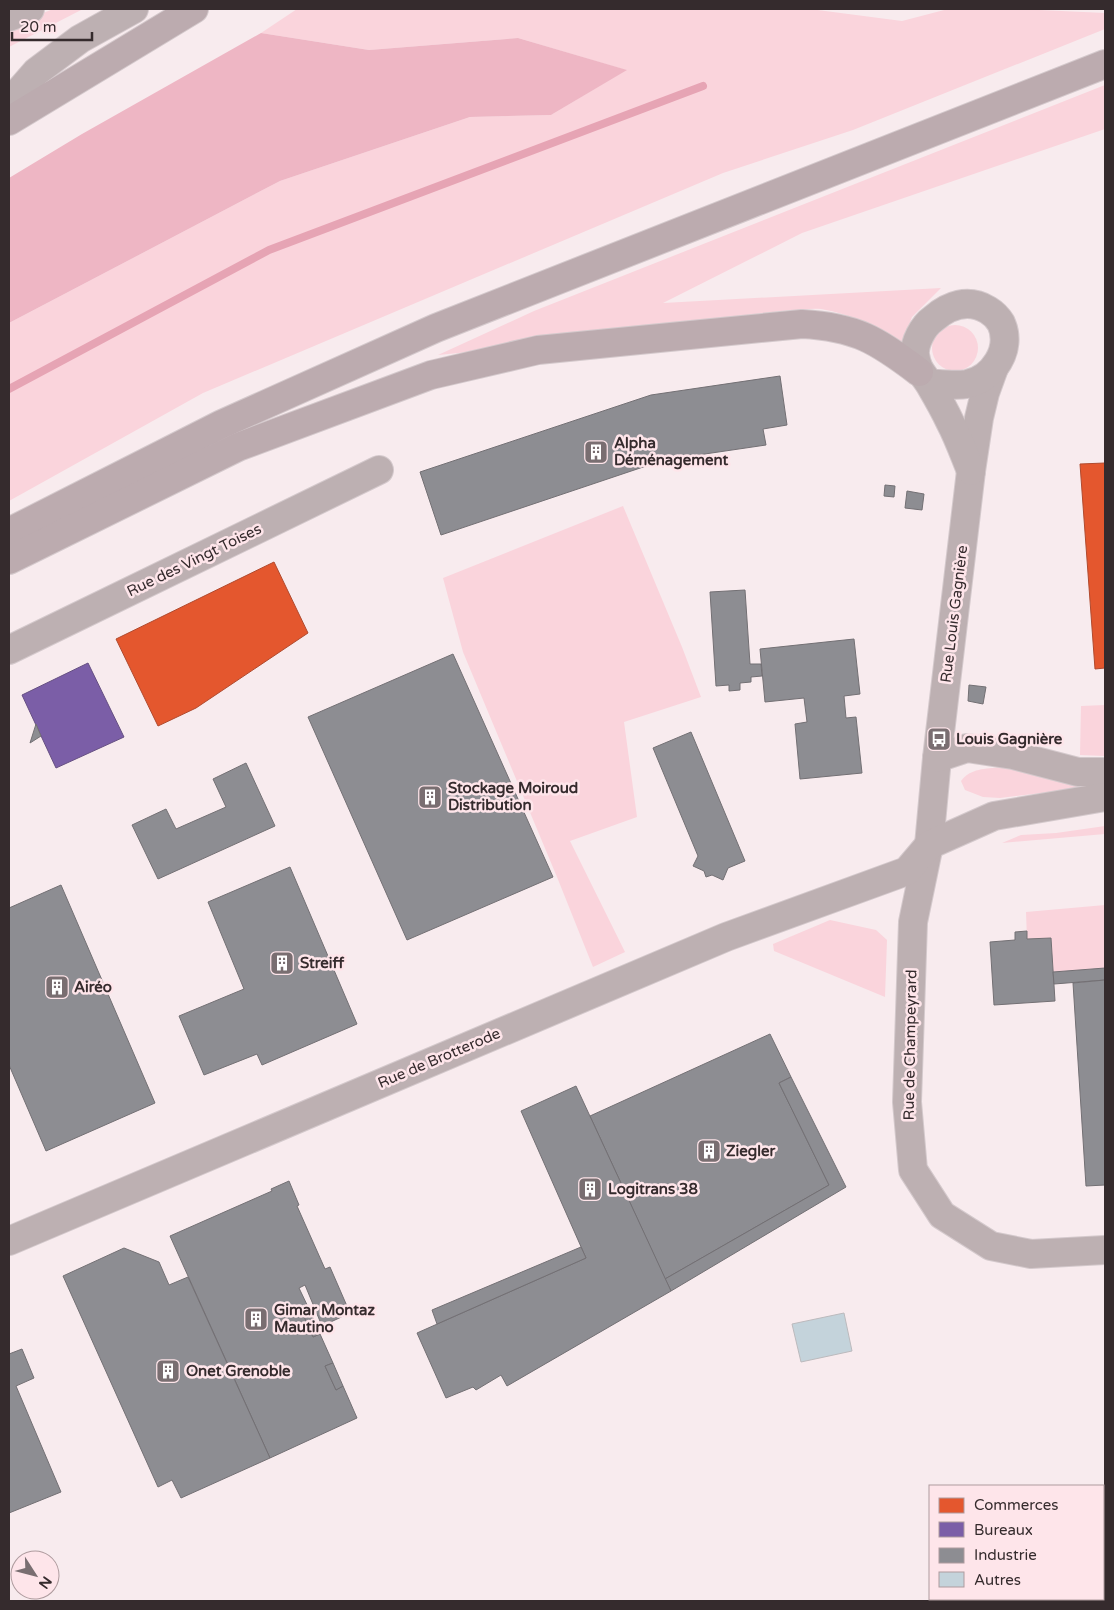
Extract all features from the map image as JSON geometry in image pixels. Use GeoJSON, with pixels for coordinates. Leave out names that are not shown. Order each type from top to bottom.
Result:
{"type":"FeatureCollection","features":[{"type":"Feature","properties":{"kind":"highway"},"geometry":{"type":"LineString","coordinates":[[9,121],[194,9]]}},
{"type":"Feature","properties":{"kind":"highway"},"geometry":{"type":"LineString","coordinates":[[9,532],[222,424],[436,328],[1105,64]]}},
{"type":"Feature","properties":{"kind":"highway"},"geometry":{"type":"LineString","coordinates":[[9,560],[238,446],[430,375],[538,350],[802,324],[826,325],[870,338],[886,347],[924,377]]}},
{"type":"Feature","properties":{"kind":"street"},"geometry":{"type":"LineString","coordinates":[[9,17],[30,9]]}},
{"type":"Feature","properties":{"kind":"street"},"geometry":{"type":"LineString","coordinates":[[9,103],[36,72],[50,61],[80,39],[134,9]]}},
{"type":"Feature","properties":{"kind":"street","name":"Rue Louis Gagnière"},"geometry":{"type":"LineString","coordinates":[[929,845],[937,758],[971,471],[985,393],[994,368],[1002,355],[1004,341],[1004,333],[1000,321],[987,309],[969,303],[957,305],[943,311],[929,322],[919,336],[915,353],[924,377],[951,423],[971,471]]}},
{"type":"Feature","properties":{"kind":"street"},"geometry":{"type":"LineString","coordinates":[[924,377],[967,384],[982,379],[994,368]]}},
{"type":"Feature","properties":{"kind":"street","name":"Rue des Vingt Toises"},"geometry":{"type":"LineString","coordinates":[[9,650],[379,470]]}},
{"type":"Feature","properties":{"kind":"street"},"geometry":{"type":"LineString","coordinates":[[937,758],[967,748],[1013,755],[1078,772],[1105,772]]}},
{"type":"Feature","properties":{"kind":"street"},"geometry":{"type":"LineString","coordinates":[[929,845],[994,816],[1105,797]]}},
{"type":"Feature","properties":{"kind":"street","name":"Rue de Brotterode"},"geometry":{"type":"LineString","coordinates":[[9,1241],[726,937],[907,871],[929,845]]}},
{"type":"Feature","properties":{"kind":"street","name":"Rue de Champeyrard"},"geometry":{"type":"LineString","coordinates":[[929,845],[913,922],[907,1102],[913,1170],[942,1215],[991,1246],[1030,1254],[1105,1250]]}},
{"type":"Feature","properties":{"kind":"street"},"geometry":{"type":"LineString","coordinates":[[872,883],[906,903],[916,913]]}},
{"type":"Feature","properties":{"kind":"shaded area"},"geometry":{"type":"Polygon","coordinates":[[[53,9],[83,9],[9,47],[9,27],[53,9]]]}},
{"type":"Feature","properties":{"kind":"shaded area"},"geometry":{"type":"Polygon","coordinates":[[[297,9],[810,9],[902,21],[948,9],[1018,9],[1105,13],[1105,29],[853,130],[723,173],[203,393],[9,501],[9,323],[280,181],[470,117],[551,115],[626,70],[518,38],[369,50],[261,33],[297,9]]]}},
{"type":"Feature","properties":{"kind":"shaded area"},"geometry":{"type":"Polygon","coordinates":[[[261,33],[369,50],[518,38],[627,70],[551,115],[470,117],[280,181],[9,323],[9,178],[82,134],[261,33]]]}},
{"type":"Feature","properties":{"kind":"shaded area"},"geometry":{"type":"Polygon","coordinates":[[[1105,85],[1105,129],[802,233],[663,303],[941,288],[912,317],[902,344],[883,332],[843,314],[813,309],[790,310],[540,339],[479,351],[438,355],[534,311],[1105,85]]]}},
{"type":"Feature","properties":{"kind":"shaded area"},"geometry":{"type":"Polygon","coordinates":[[[950,325],[960,325],[974,335],[978,348],[974,361],[968,367],[960,371],[950,371],[936,361],[932,353],[932,343],[942,329],[950,325]]]}},
{"type":"Feature","properties":{"kind":"shaded area"},"geometry":{"type":"Polygon","coordinates":[[[623,506],[701,697],[624,722],[637,817],[570,841],[625,952],[593,967],[463,652],[443,578],[623,506]]]}},
{"type":"Feature","properties":{"kind":"shaded area"},"geometry":{"type":"Polygon","coordinates":[[[1105,705],[1105,756],[1080,755],[1081,706],[1105,705]]]}},
{"type":"Feature","properties":{"kind":"shaded area"},"geometry":{"type":"Polygon","coordinates":[[[1001,767],[1091,787],[1000,798],[983,797],[965,790],[961,781],[969,774],[974,771],[1001,767]]]}},
{"type":"Feature","properties":{"kind":"shaded area"},"geometry":{"type":"Polygon","coordinates":[[[1105,826],[1105,834],[1002,843],[1021,835],[1056,833],[1105,826]]]}},
{"type":"Feature","properties":{"kind":"shaded area"},"geometry":{"type":"Polygon","coordinates":[[[1105,905],[1105,968],[1053,972],[1051,938],[1027,939],[1026,912],[1105,905]]]}},
{"type":"Feature","properties":{"kind":"shaded area"},"geometry":{"type":"Polygon","coordinates":[[[830,920],[876,930],[887,940],[885,997],[774,951],[773,944],[830,920]]]}},
{"type":"Feature","properties":{"kind":"building: Commerces"},"geometry":{"type":"Polygon","coordinates":[[[1105,463],[1105,668],[1095,669],[1080,464],[1105,463]]]}},
{"type":"Feature","properties":{"kind":"building: Commerces"},"geometry":{"type":"Polygon","coordinates":[[[274,562],[308,633],[196,708],[158,726],[116,639],[274,562]]]}},
{"type":"Feature","properties":{"kind":"building: Bureaux"},"geometry":{"type":"Polygon","coordinates":[[[88,663],[124,737],[56,768],[22,695],[88,663]]]}},
{"type":"Feature","properties":{"kind":"building: Industrie","name":"Alpha Déménagement"},"geometry":{"type":"Polygon","coordinates":[[[780,376],[787,425],[763,429],[766,445],[664,460],[441,535],[420,472],[651,395],[780,376]]]}},
{"type":"Feature","properties":{"kind":"building: Industrie"},"geometry":{"type":"Polygon","coordinates":[[[885,485],[895,486],[894,497],[884,496],[885,485]]]}},
{"type":"Feature","properties":{"kind":"building: Industrie"},"geometry":{"type":"Polygon","coordinates":[[[907,491],[924,494],[922,510],[905,508],[907,491]]]}},
{"type":"Feature","properties":{"kind":"building: Industrie"},"geometry":{"type":"Polygon","coordinates":[[[745,590],[750,664],[761,664],[762,676],[751,677],[751,682],[740,683],[740,690],[729,691],[729,685],[716,686],[710,592],[745,590]]]}},
{"type":"Feature","properties":{"kind":"building: Industrie"},"geometry":{"type":"Polygon","coordinates":[[[854,639],[860,694],[844,696],[846,718],[856,717],[862,773],[800,779],[795,724],[807,722],[804,698],[765,702],[760,649],[854,639]]]}},
{"type":"Feature","properties":{"kind":"building: Industrie","name":"Stockage Moiroud Distribution"},"geometry":{"type":"Polygon","coordinates":[[[453,654],[553,877],[407,940],[308,717],[453,654]]]}},
{"type":"Feature","properties":{"kind":"building: Industrie"},"geometry":{"type":"Polygon","coordinates":[[[969,685],[986,687],[983,704],[968,701],[969,685]]]}},
{"type":"Feature","properties":{"kind":"building: Industrie"},"geometry":{"type":"Polygon","coordinates":[[[36,724],[41,736],[30,743],[36,724]]]}},
{"type":"Feature","properties":{"kind":"building: Industrie"},"geometry":{"type":"Polygon","coordinates":[[[691,732],[745,861],[728,868],[723,880],[712,875],[706,877],[704,871],[693,866],[698,856],[653,748],[691,732]]]}},
{"type":"Feature","properties":{"kind":"building: Industrie"},"geometry":{"type":"Polygon","coordinates":[[[246,763],[275,826],[158,879],[132,825],[166,809],[176,829],[226,807],[213,779],[246,763]]]}},
{"type":"Feature","properties":{"kind":"building: Industrie","name":"Streiff"},"geometry":{"type":"Polygon","coordinates":[[[290,867],[357,1024],[262,1065],[257,1054],[204,1075],[179,1016],[244,989],[208,902],[290,867]]]}},
{"type":"Feature","properties":{"kind":"building: Industrie","name":"Airéo"},"geometry":{"type":"Polygon","coordinates":[[[61,885],[155,1103],[46,1151],[9,1065],[9,908],[61,885]]]}},
{"type":"Feature","properties":{"kind":"building: Industrie"},"geometry":{"type":"Polygon","coordinates":[[[1027,931],[1027,939],[1051,938],[1055,1001],[994,1005],[990,942],[1015,940],[1015,932],[1027,931]]]}},
{"type":"Feature","properties":{"kind":"building: Industrie"},"geometry":{"type":"Polygon","coordinates":[[[1105,968],[1105,980],[1054,984],[1053,972],[1105,968]]]}},
{"type":"Feature","properties":{"kind":"building: Industrie"},"geometry":{"type":"Polygon","coordinates":[[[1105,980],[1105,1185],[1086,1186],[1073,983],[1105,980]]]}},
{"type":"Feature","properties":{"kind":"building: Industrie","name":"Ziegler"},"geometry":{"type":"Polygon","coordinates":[[[770,1034],[791,1077],[779,1083],[829,1185],[665,1279],[590,1116],[770,1034]]]}},
{"type":"Feature","properties":{"kind":"building: Industrie"},"geometry":{"type":"Polygon","coordinates":[[[791,1077],[846,1187],[671,1291],[665,1279],[829,1185],[779,1083],[791,1077]]]}},
{"type":"Feature","properties":{"kind":"building: Industrie","name":"Logitrans 38"},"geometry":{"type":"Polygon","coordinates":[[[576,1086],[671,1291],[507,1386],[501,1375],[476,1390],[473,1387],[446,1398],[417,1333],[586,1258],[521,1111],[576,1086]]]}},
{"type":"Feature","properties":{"kind":"building: Industrie","name":"Gimar Montaz Mautino"},"geometry":{"type":"Polygon","coordinates":[[[289,1181],[299,1205],[297,1206],[325,1269],[330,1267],[350,1313],[322,1326],[305,1285],[299,1288],[309,1309],[302,1312],[313,1337],[320,1334],[333,1363],[325,1366],[336,1390],[343,1386],[357,1418],[270,1458],[170,1236],[272,1191],[271,1189],[289,1181]]]}},
{"type":"Feature","properties":{"kind":"building: Industrie"},"geometry":{"type":"Polygon","coordinates":[[[581,1247],[586,1258],[437,1324],[432,1310],[581,1247]]]}},
{"type":"Feature","properties":{"kind":"building: Industrie","name":"Onet Grenoble"},"geometry":{"type":"Polygon","coordinates":[[[124,1248],[159,1262],[169,1285],[188,1277],[270,1458],[181,1498],[172,1480],[158,1487],[63,1276],[124,1248]]]}},
{"type":"Feature","properties":{"kind":"building: Industrie"},"geometry":{"type":"Polygon","coordinates":[[[309,1309],[320,1334],[313,1337],[302,1312],[309,1309]]]}},
{"type":"Feature","properties":{"kind":"building: Industrie"},"geometry":{"type":"Polygon","coordinates":[[[22,1349],[34,1378],[16,1386],[61,1492],[9,1513],[9,1354],[22,1349]]]}},
{"type":"Feature","properties":{"kind":"building: Industrie"},"geometry":{"type":"Polygon","coordinates":[[[333,1363],[343,1386],[336,1390],[325,1366],[333,1363]]]}},
{"type":"Feature","properties":{"kind":"building: Autres"},"geometry":{"type":"Polygon","coordinates":[[[844,1313],[852,1351],[801,1362],[792,1324],[844,1313]]]}},
{"type":"Feature","properties":{"kind":"waterway"},"geometry":{"type":"LineString","coordinates":[[9,389],[269,250],[703,86]]}},
{"type":"Feature","properties":{"kind":"place","name":"Alpha Déménagement"},"geometry":{"type":"Point","coordinates":[596,452]}},
{"type":"Feature","properties":{"kind":"place","name":"Louis Gagnière"},"geometry":{"type":"Point","coordinates":[939,739]}},
{"type":"Feature","properties":{"kind":"place","name":"Stockage Moiroud Distribution"},"geometry":{"type":"Point","coordinates":[430,797]}},
{"type":"Feature","properties":{"kind":"place","name":"Streiff"},"geometry":{"type":"Point","coordinates":[282,963]}},
{"type":"Feature","properties":{"kind":"place","name":"Airéo"},"geometry":{"type":"Point","coordinates":[57,987]}},
{"type":"Feature","properties":{"kind":"place","name":"Ziegler"},"geometry":{"type":"Point","coordinates":[709,1151]}},
{"type":"Feature","properties":{"kind":"place","name":"Logitrans 38"},"geometry":{"type":"Point","coordinates":[590,1189]}},
{"type":"Feature","properties":{"kind":"place","name":"Gimar Montaz Mautino"},"geometry":{"type":"Point","coordinates":[256,1319]}},
{"type":"Feature","properties":{"kind":"place","name":"Onet Grenoble"},"geometry":{"type":"Point","coordinates":[168,1371]}}]}
